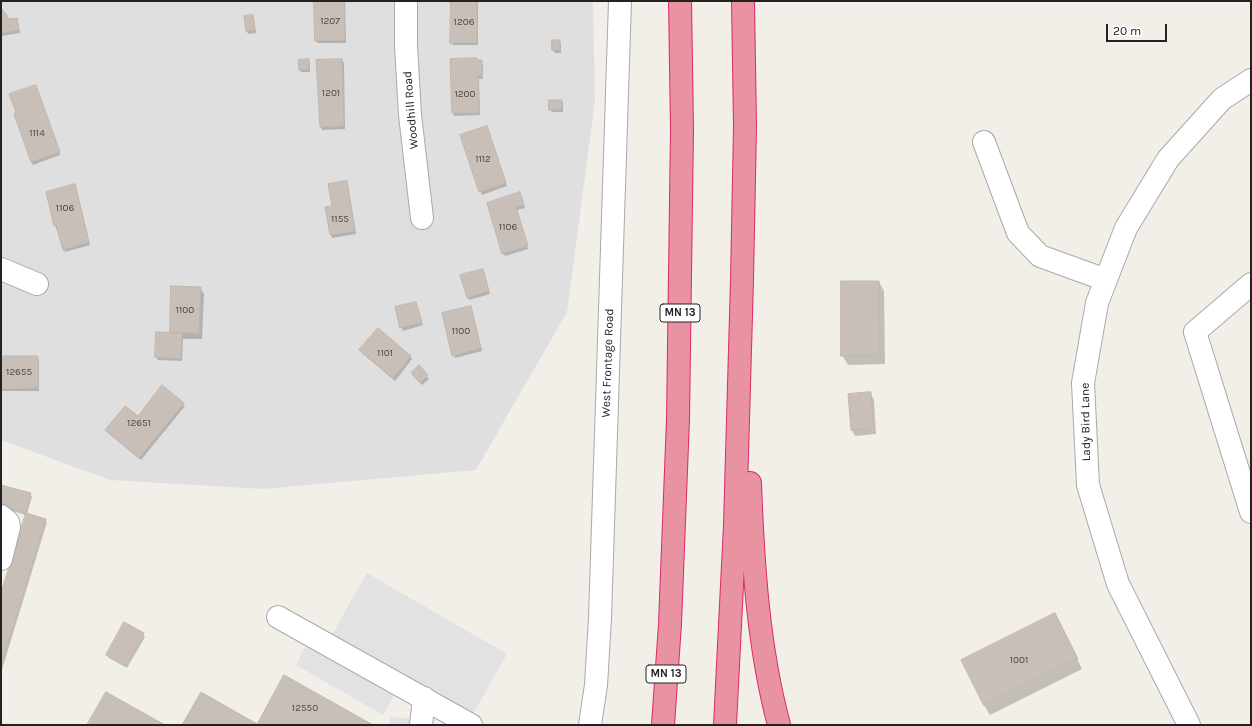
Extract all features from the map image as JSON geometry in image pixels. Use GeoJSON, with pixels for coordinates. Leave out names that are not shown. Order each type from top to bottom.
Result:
{"type":"FeatureCollection","features":[{"type":"Feature","properties":{"kind":"highway","name":"MN 13"},"geometry":{"type":"LineString","coordinates":[[663,725],[670,624],[678,411],[682,129],[680,1]]}},
{"type":"Feature","properties":{"kind":"highway"},"geometry":{"type":"LineString","coordinates":[[725,725],[735,525],[742,280],[745,126],[743,1]]}},
{"type":"Feature","properties":{"kind":"highway"},"geometry":{"type":"LineString","coordinates":[[742,280],[751,522],[757,598],[763,651],[779,725]]}},
{"type":"Feature","properties":{"kind":"highway"},"geometry":{"type":"LineString","coordinates":[[651,725],[670,624]]}},
{"type":"Feature","properties":{"kind":"street","name":"Woodhill Road"},"geometry":{"type":"LineString","coordinates":[[406,1],[406,46],[410,115],[422,218]]}},
{"type":"Feature","properties":{"kind":"street","name":"West Frontage Road"},"geometry":{"type":"LineString","coordinates":[[590,725],[596,685],[600,618],[620,1]]}},
{"type":"Feature","properties":{"kind":"street","name":"Lady Bird Lane"},"geometry":{"type":"LineString","coordinates":[[1189,725],[1118,584],[1088,485],[1084,383],[1097,303],[1126,228],[1168,159],[1222,99],[1251,80]]}},
{"type":"Feature","properties":{"kind":"street"},"geometry":{"type":"LineString","coordinates":[[984,142],[1018,233],[1040,256],[1106,280]]}},
{"type":"Feature","properties":{"kind":"street"},"geometry":{"type":"LineString","coordinates":[[1,269],[37,284]]}},
{"type":"Feature","properties":{"kind":"street"},"geometry":{"type":"LineString","coordinates":[[1251,284],[1195,332],[1251,512]]}},
{"type":"Feature","properties":{"kind":"street"},"geometry":{"type":"LineString","coordinates":[[1,516],[8,522],[9,527],[1,559]]}},
{"type":"Feature","properties":{"kind":"street"},"geometry":{"type":"LineString","coordinates":[[278,617],[471,725]]}},
{"type":"Feature","properties":{"kind":"street"},"geometry":{"type":"LineString","coordinates":[[421,725],[424,698]]}},
{"type":"Feature","properties":{"kind":"shaded area"},"geometry":{"type":"Polygon","coordinates":[[[1,1],[593,1],[595,101],[567,312],[476,470],[263,489],[110,480],[1,440],[1,1]]]}},
{"type":"Feature","properties":{"kind":"shaded area"},"geometry":{"type":"Polygon","coordinates":[[[367,573],[507,654],[468,723],[488,725],[447,725],[394,695],[383,715],[296,665],[307,644],[322,652],[367,573]]]}},
{"type":"Feature","properties":{"kind":"shaded area"},"geometry":{"type":"Polygon","coordinates":[[[390,717],[431,720],[431,725],[389,725],[390,717]]]}},
{"type":"Feature","properties":{"kind":"building"},"geometry":{"type":"Polygon","coordinates":[[[314,1],[344,1],[345,40],[315,41],[314,1]]]}},
{"type":"Feature","properties":{"kind":"building"},"geometry":{"type":"Polygon","coordinates":[[[451,1],[477,1],[477,43],[450,43],[451,1]]]}},
{"type":"Feature","properties":{"kind":"building"},"geometry":{"type":"Polygon","coordinates":[[[1,8],[7,15],[8,19],[17,18],[19,30],[1,33],[1,8]]]}},
{"type":"Feature","properties":{"kind":"building"},"geometry":{"type":"Polygon","coordinates":[[[253,15],[255,30],[246,31],[244,16],[253,15]]]}},
{"type":"Feature","properties":{"kind":"building"},"geometry":{"type":"Polygon","coordinates":[[[552,40],[560,40],[560,50],[552,50],[552,40]]]}},
{"type":"Feature","properties":{"kind":"building"},"geometry":{"type":"Polygon","coordinates":[[[477,58],[478,60],[482,60],[482,76],[478,76],[479,113],[452,113],[450,59],[477,58]]]}},
{"type":"Feature","properties":{"kind":"building"},"geometry":{"type":"Polygon","coordinates":[[[309,59],[309,69],[299,70],[298,60],[309,59]]]}},
{"type":"Feature","properties":{"kind":"building"},"geometry":{"type":"Polygon","coordinates":[[[342,59],[344,126],[320,127],[316,60],[342,59]]]}},
{"type":"Feature","properties":{"kind":"building"},"geometry":{"type":"Polygon","coordinates":[[[36,85],[60,152],[31,162],[14,114],[16,112],[9,94],[36,85]]]}},
{"type":"Feature","properties":{"kind":"building"},"geometry":{"type":"Polygon","coordinates":[[[549,100],[562,100],[562,109],[549,110],[549,100]]]}},
{"type":"Feature","properties":{"kind":"building"},"geometry":{"type":"Polygon","coordinates":[[[487,126],[506,183],[479,192],[460,135],[487,126]]]}},
{"type":"Feature","properties":{"kind":"building"},"geometry":{"type":"Polygon","coordinates":[[[347,181],[355,231],[330,235],[325,207],[332,206],[328,184],[347,181]]]}},
{"type":"Feature","properties":{"kind":"building"},"geometry":{"type":"Polygon","coordinates":[[[75,184],[89,242],[63,250],[56,225],[54,226],[46,192],[75,184]]]}},
{"type":"Feature","properties":{"kind":"building"},"geometry":{"type":"Polygon","coordinates":[[[520,192],[524,205],[516,207],[528,246],[502,254],[487,203],[520,192]]]}},
{"type":"Feature","properties":{"kind":"building"},"geometry":{"type":"Polygon","coordinates":[[[483,269],[489,291],[467,298],[460,275],[483,269]]]}},
{"type":"Feature","properties":{"kind":"building"},"geometry":{"type":"Polygon","coordinates":[[[841,281],[879,281],[880,355],[841,356],[841,281]]]}},
{"type":"Feature","properties":{"kind":"building"},"geometry":{"type":"Polygon","coordinates":[[[171,286],[201,287],[199,333],[170,332],[171,286]]]}},
{"type":"Feature","properties":{"kind":"building"},"geometry":{"type":"Polygon","coordinates":[[[416,302],[422,323],[400,328],[395,307],[416,302]]]}},
{"type":"Feature","properties":{"kind":"building"},"geometry":{"type":"Polygon","coordinates":[[[471,306],[481,348],[452,356],[442,313],[471,306]]]}},
{"type":"Feature","properties":{"kind":"building"},"geometry":{"type":"Polygon","coordinates":[[[378,328],[411,356],[393,378],[359,350],[378,328]]]}},
{"type":"Feature","properties":{"kind":"building"},"geometry":{"type":"Polygon","coordinates":[[[156,332],[182,333],[181,359],[155,357],[156,332]]]}},
{"type":"Feature","properties":{"kind":"building"},"geometry":{"type":"Polygon","coordinates":[[[1,356],[38,356],[38,388],[1,389],[1,356]]]}},
{"type":"Feature","properties":{"kind":"building"},"geometry":{"type":"Polygon","coordinates":[[[419,365],[428,375],[420,383],[411,373],[419,365]]]}},
{"type":"Feature","properties":{"kind":"building"},"geometry":{"type":"Polygon","coordinates":[[[162,385],[184,403],[139,458],[105,430],[125,406],[138,416],[162,385]]]}},
{"type":"Feature","properties":{"kind":"building"},"geometry":{"type":"Polygon","coordinates":[[[871,392],[873,428],[851,430],[848,394],[871,392]]]}},
{"type":"Feature","properties":{"kind":"building"},"geometry":{"type":"Polygon","coordinates":[[[1,485],[31,493],[26,513],[1,506],[1,485]]]}},
{"type":"Feature","properties":{"kind":"building"},"geometry":{"type":"Polygon","coordinates":[[[26,513],[46,519],[1,666],[1,593],[26,513]]]}},
{"type":"Feature","properties":{"kind":"building"},"geometry":{"type":"Polygon","coordinates":[[[1055,613],[1078,659],[984,706],[961,660],[1055,613]]]}},
{"type":"Feature","properties":{"kind":"building"},"geometry":{"type":"Polygon","coordinates":[[[124,622],[144,633],[126,666],[106,655],[124,622]]]}},
{"type":"Feature","properties":{"kind":"building"},"geometry":{"type":"Polygon","coordinates":[[[284,675],[373,725],[182,725],[201,692],[257,724],[284,675]]]}},
{"type":"Feature","properties":{"kind":"building"},"geometry":{"type":"Polygon","coordinates":[[[106,692],[165,725],[87,725],[106,692]]]}}]}
